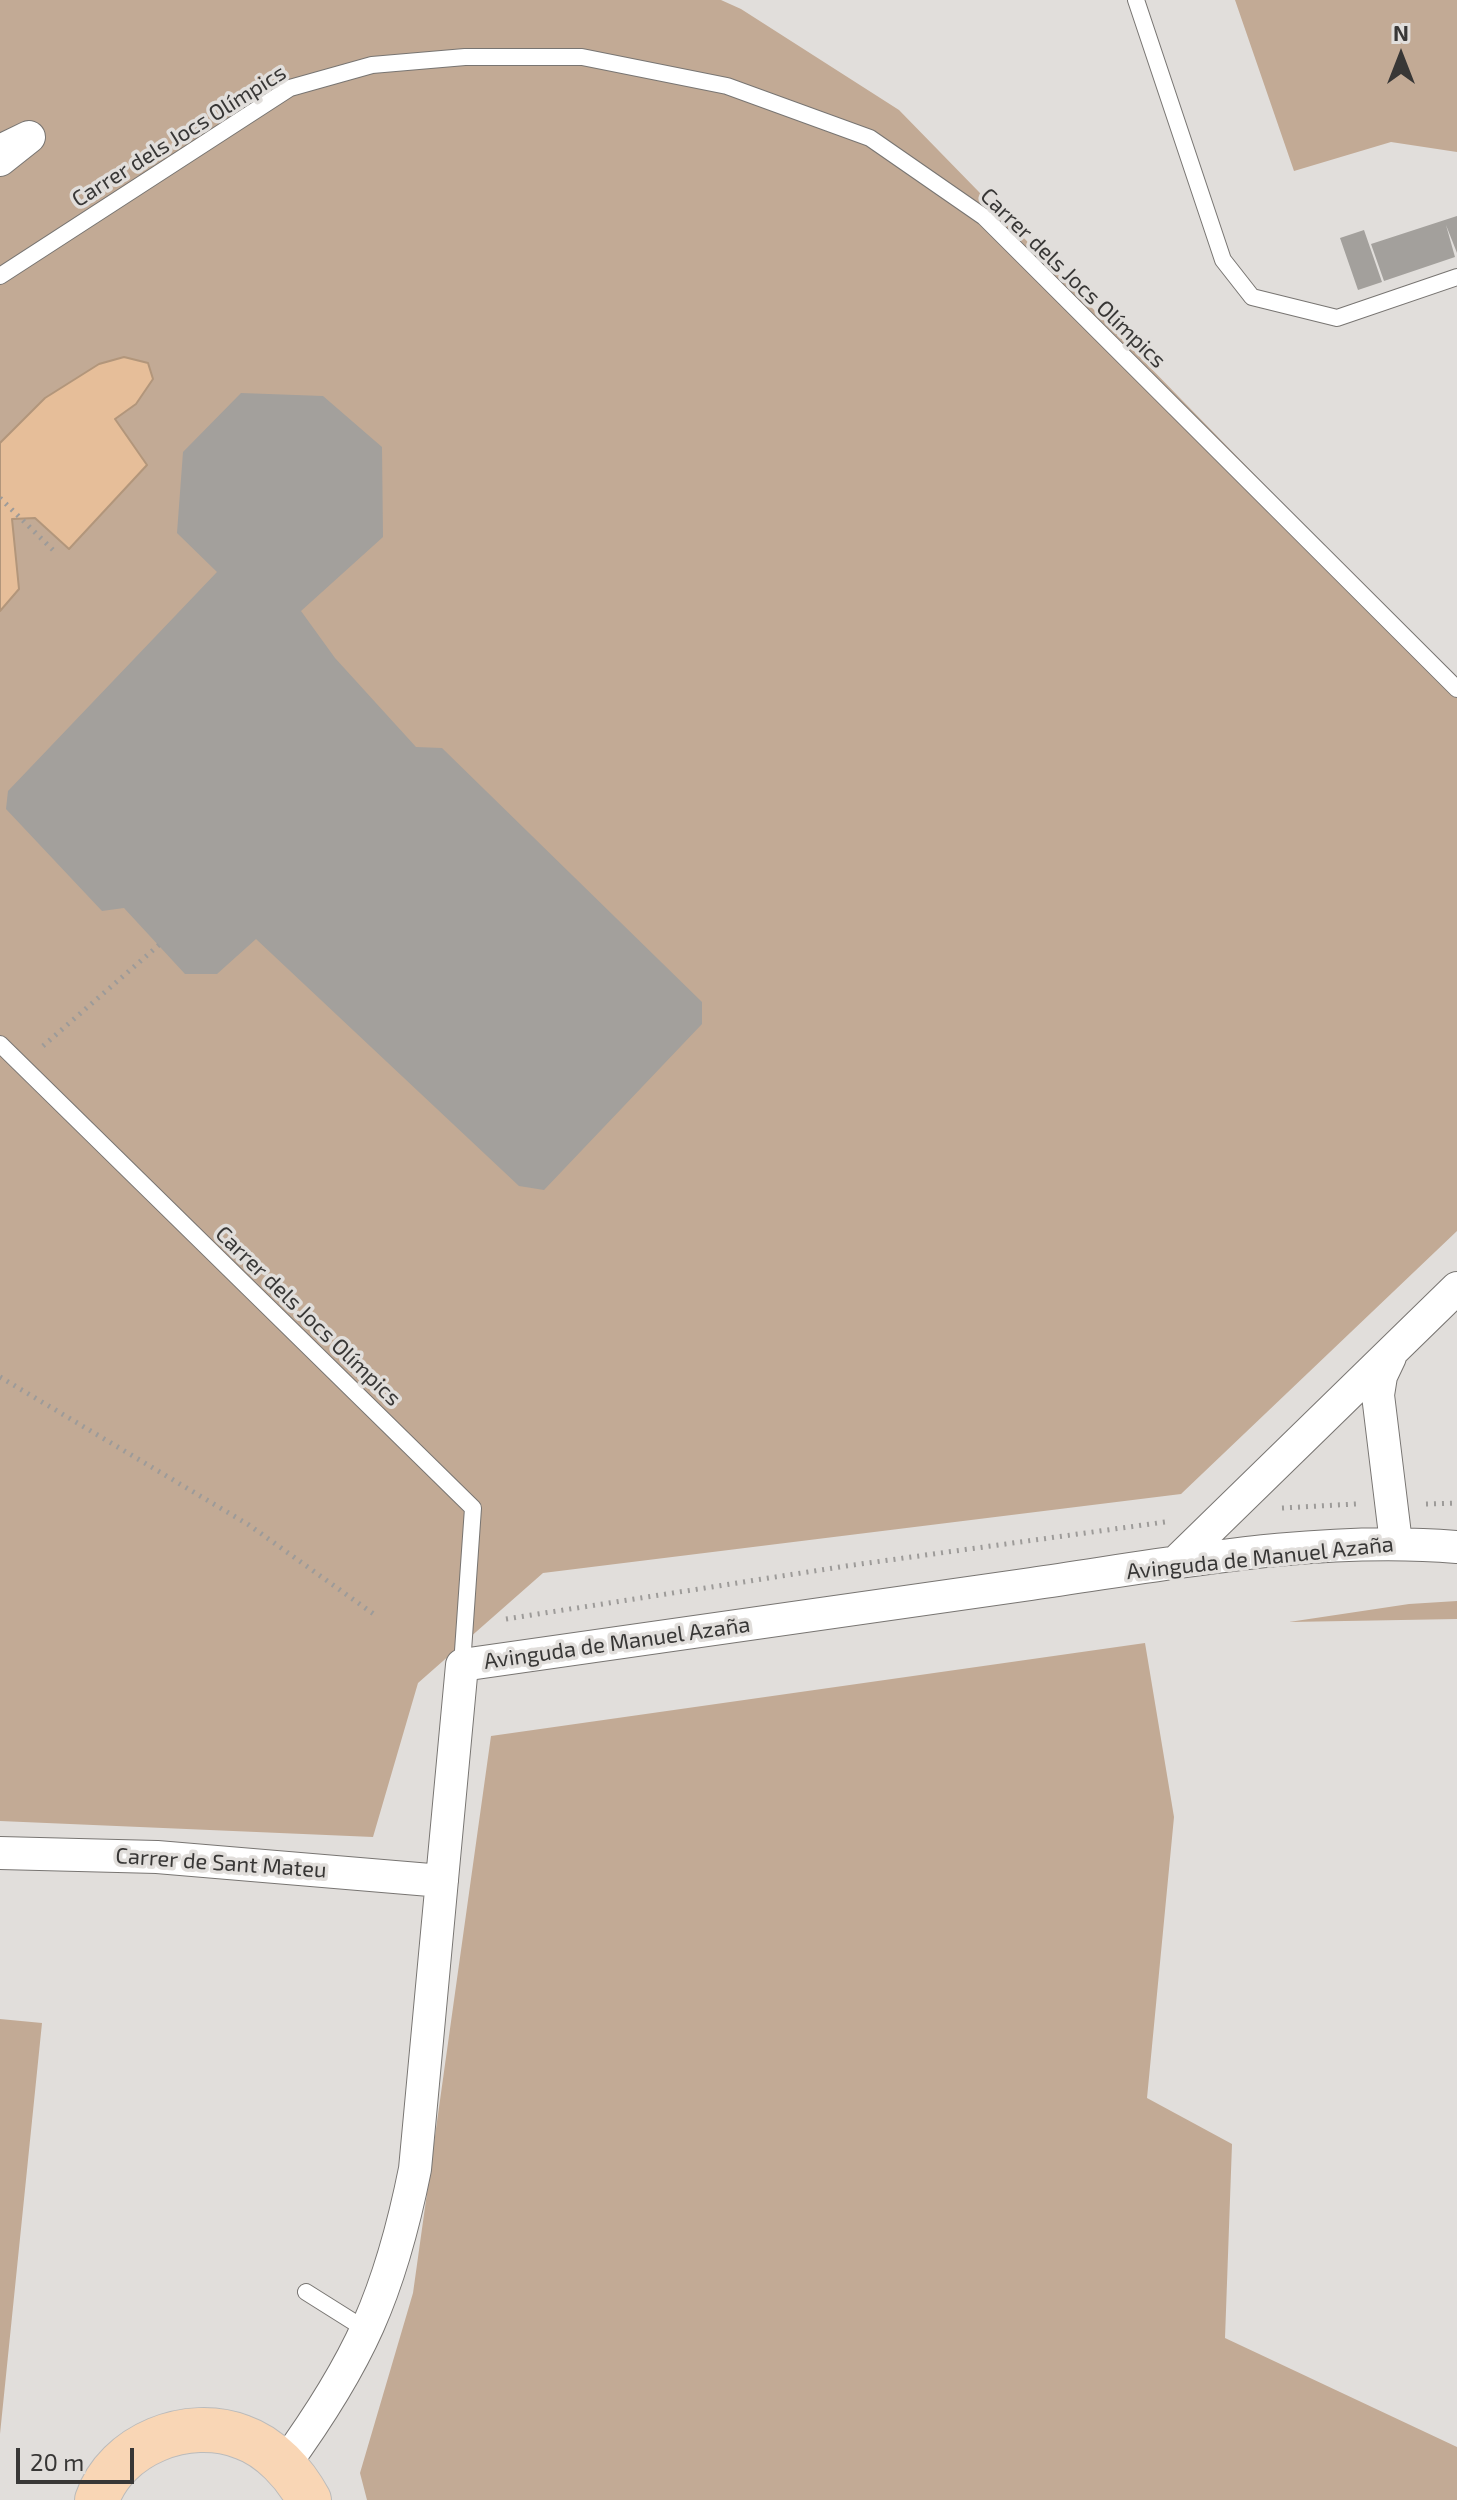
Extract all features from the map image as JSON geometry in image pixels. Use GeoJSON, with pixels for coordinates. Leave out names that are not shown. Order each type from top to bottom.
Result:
{"type":"FeatureCollection","features":[{"type":"Feature","properties":{"kind":"main road"},"geometry":{"type":"LineString","coordinates":[[97,2500],[120,2463],[148,2443],[184,2431],[216,2431],[241,2436],[262,2447],[284,2465],[309,2500]]}},
{"type":"Feature","properties":{"kind":"street"},"geometry":{"type":"LineString","coordinates":[[0,151],[29,137],[0,160]]}},
{"type":"Feature","properties":{"kind":"street"},"geometry":{"type":"LineString","coordinates":[[1174,1564],[1457,1288]]}},
{"type":"Feature","properties":{"kind":"street"},"geometry":{"type":"LineString","coordinates":[[1396,1543],[1378,1395],[1385,1363],[1399,1345]]}},
{"type":"Feature","properties":{"kind":"street","name":"Avinguda de Manuel Azaña"},"geometry":{"type":"LineString","coordinates":[[284,2465],[330,2401],[368,2331],[400,2243],[415,2169],[463,1652],[1300,1549],[1396,1543],[1457,1547]]}},
{"type":"Feature","properties":{"kind":"street","name":"Carrer de Sant Mateu"},"geometry":{"type":"LineString","coordinates":[[0,1853],[157,1857],[442,1881]]}},
{"type":"Feature","properties":{"kind":"lane"},"geometry":{"type":"LineString","coordinates":[[1136,0],[1223,260],[1252,297],[1337,318],[1457,277]]}},
{"type":"Feature","properties":{"kind":"lane","name":"Carrer dels Jocs Olímpics"},"geometry":{"type":"LineString","coordinates":[[0,276],[290,88],[372,65],[465,57],[582,57],[727,86],[870,138],[984,217],[1457,689]]}},
{"type":"Feature","properties":{"kind":"lane","name":"Carrer dels Jocs Olímpics"},"geometry":{"type":"LineString","coordinates":[[0,1044],[473,1508],[463,1652]]}},
{"type":"Feature","properties":{"kind":"lane"},"geometry":{"type":"LineString","coordinates":[[306,2292],[368,2331]]}},
{"type":"Feature","properties":{"kind":"path"},"geometry":{"type":"LineString","coordinates":[[0,498],[54,551]]}},
{"type":"Feature","properties":{"kind":"path"},"geometry":{"type":"LineString","coordinates":[[19,1063],[159,945]]}},
{"type":"Feature","properties":{"kind":"path"},"geometry":{"type":"LineString","coordinates":[[0,1377],[249,1525],[375,1615]]}},
{"type":"Feature","properties":{"kind":"path","name":"Avinguda de Manuel Azaña"},"geometry":{"type":"LineString","coordinates":[[463,1652],[500,1620],[533,1612],[1226,1514],[1457,1503]]}},
{"type":"Feature","properties":{"kind":"shaded area"},"geometry":{"type":"Polygon","coordinates":[[[0,0],[721,0],[741,9],[899,110],[1457,682],[1457,1231],[1181,1494],[543,1573],[418,1683],[373,1837],[0,1821],[0,0]]]}},
{"type":"Feature","properties":{"kind":"shaded area"},"geometry":{"type":"Polygon","coordinates":[[[1235,0],[1457,0],[1457,152],[1391,142],[1294,171],[1235,0]]]}},
{"type":"Feature","properties":{"kind":"shaded area"},"geometry":{"type":"Polygon","coordinates":[[[124,357],[148,363],[153,379],[136,404],[115,419],[147,465],[69,549],[35,518],[12,519],[19,589],[0,611],[0,443],[45,398],[99,364],[124,357]]]}},
{"type":"Feature","properties":{"kind":"shaded area"},"geometry":{"type":"Polygon","coordinates":[[[1457,1601],[1457,1619],[1289,1622],[1409,1604],[1457,1601]]]}},
{"type":"Feature","properties":{"kind":"shaded area"},"geometry":{"type":"Polygon","coordinates":[[[1145,1643],[1174,1817],[1147,2098],[1232,2144],[1225,2338],[1457,2447],[1457,2500],[367,2500],[360,2473],[413,2293],[491,1736],[1145,1643]]]}},
{"type":"Feature","properties":{"kind":"shaded area"},"geometry":{"type":"Polygon","coordinates":[[[0,2019],[42,2023],[0,2434],[0,2019]]]}},
{"type":"Feature","properties":{"kind":"building"},"geometry":{"type":"Polygon","coordinates":[[[1457,216],[1457,253],[1446,225],[1455,257],[1384,281],[1371,244],[1457,216]]]}},
{"type":"Feature","properties":{"kind":"building"},"geometry":{"type":"Polygon","coordinates":[[[1364,230],[1382,282],[1358,290],[1340,238],[1364,230]]]}},
{"type":"Feature","properties":{"kind":"building"},"geometry":{"type":"Polygon","coordinates":[[[241,393],[323,396],[382,447],[383,537],[301,611],[335,658],[416,747],[442,748],[702,1002],[702,1024],[544,1190],[519,1186],[256,939],[217,974],[185,974],[124,908],[102,911],[6,809],[8,791],[217,572],[177,533],[183,452],[241,393]]]}}]}
